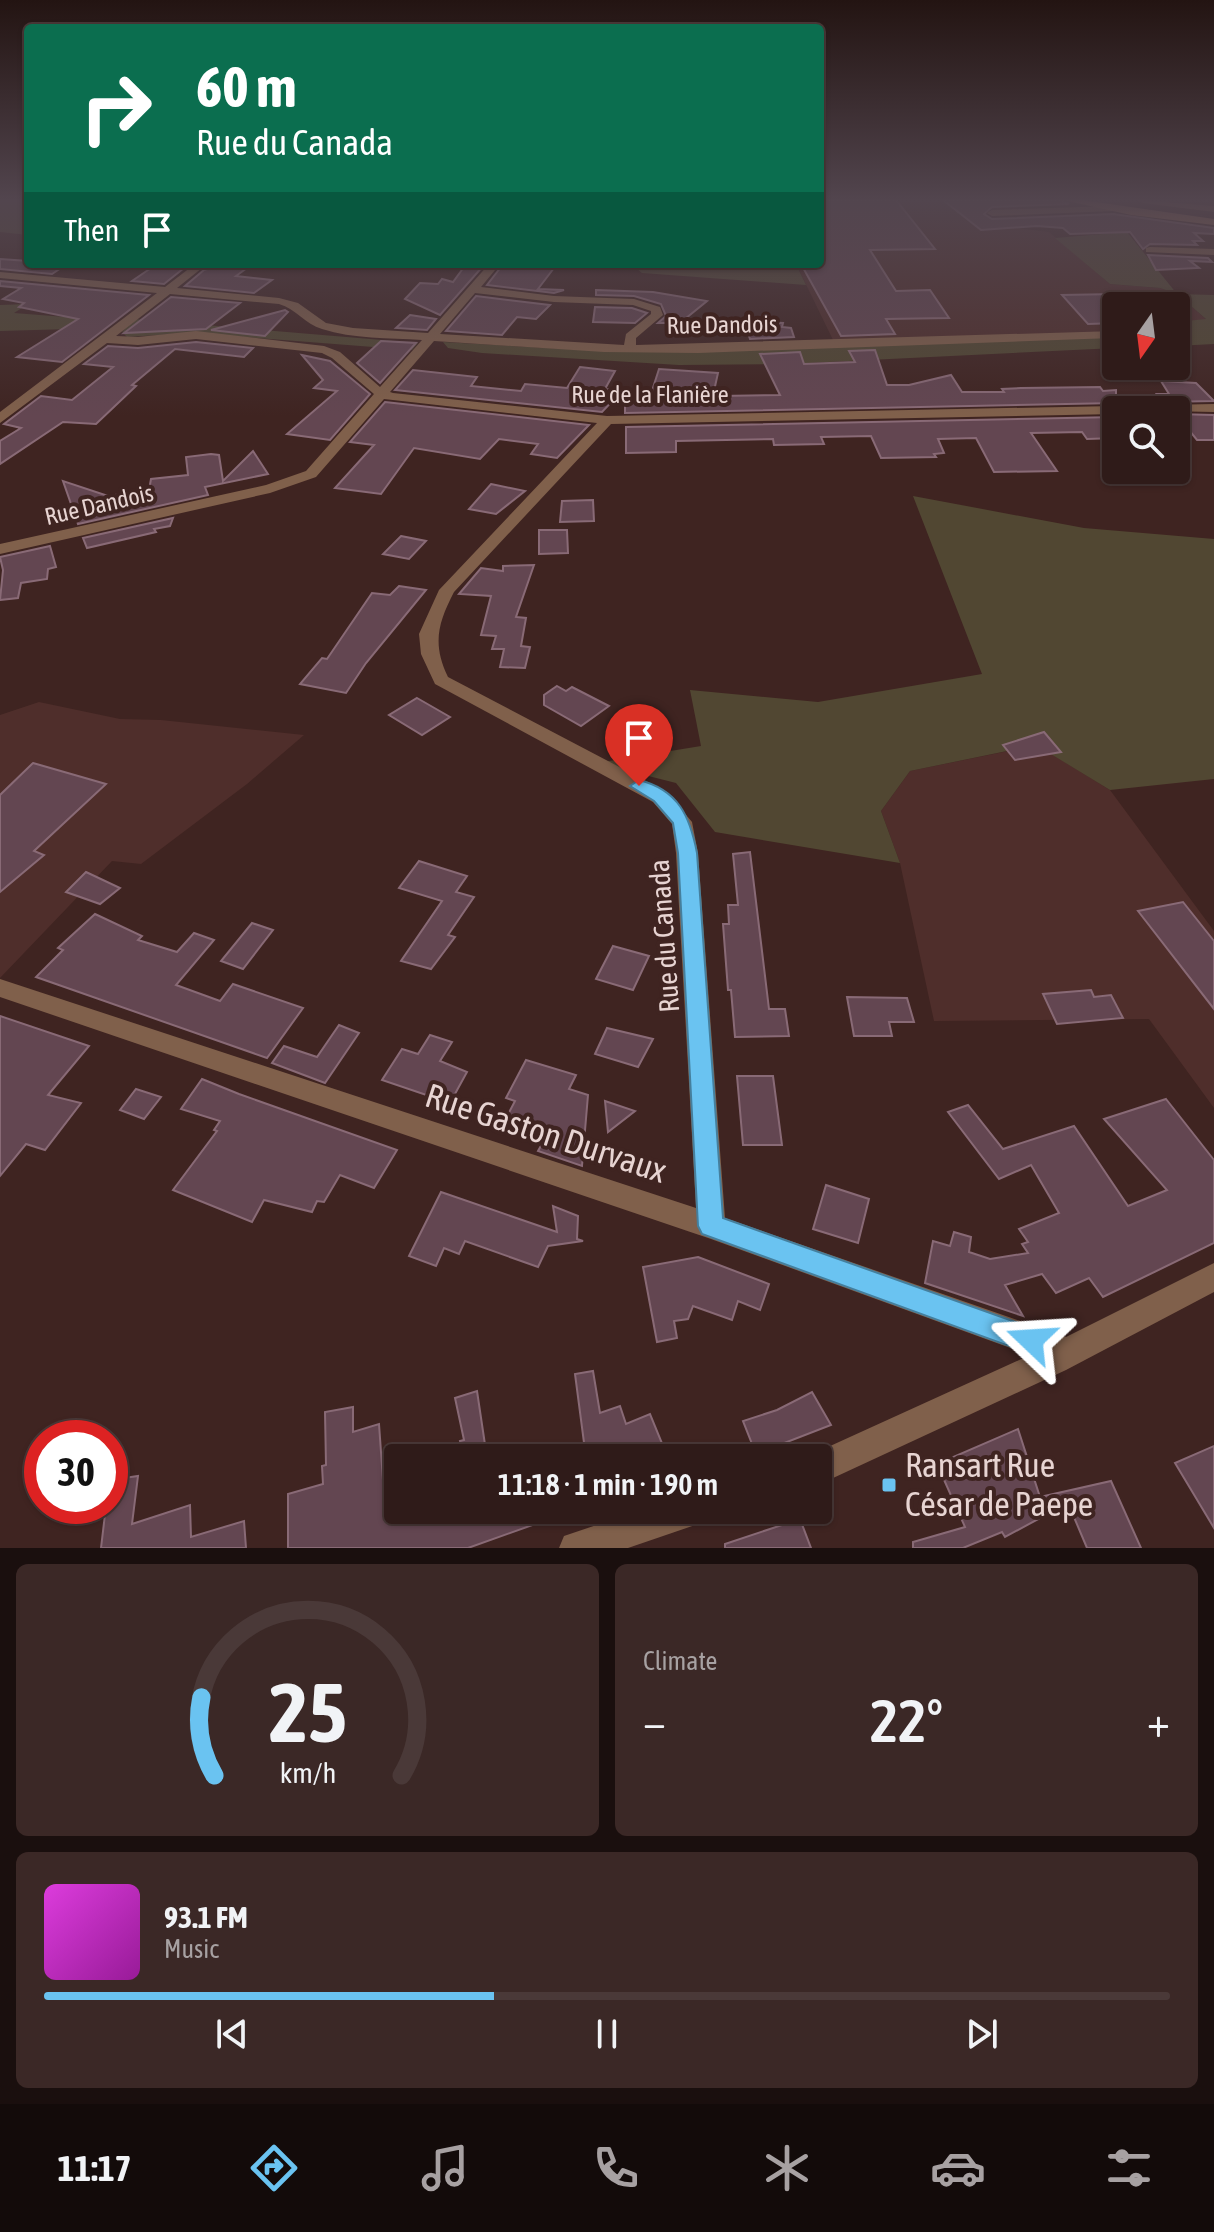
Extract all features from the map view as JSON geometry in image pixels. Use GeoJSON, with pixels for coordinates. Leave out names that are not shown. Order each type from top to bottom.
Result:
{"type":"FeatureCollection","features":[{"type":"Feature","properties":{"kind":"street"},"geometry":{"type":"LineString","coordinates":[[0,419],[191,272]]}},
{"type":"Feature","properties":{"kind":"street","name":"Rue Dandois"},"geometry":{"type":"LineString","coordinates":[[0,549],[299,480],[317,468],[488,272]]}},
{"type":"Feature","properties":{"kind":"street"},"geometry":{"type":"LineString","coordinates":[[0,275],[279,301],[294,305],[322,326],[353,332],[429,337]]}},
{"type":"Feature","properties":{"kind":"street"},"geometry":{"type":"LineString","coordinates":[[474,290],[564,300],[634,302],[656,309],[657,315],[653,320],[630,337],[630,348]]}},
{"type":"Feature","properties":{"kind":"street","name":"Rue Dandois"},"geometry":{"type":"LineString","coordinates":[[429,337],[698,349],[1102,334]]}},
{"type":"Feature","properties":{"kind":"street","name":"Rue de la Flanière"},"geometry":{"type":"LineString","coordinates":[[104,339],[138,341],[185,335],[324,350],[336,355],[382,394],[400,399],[607,420],[1214,408]]}},
{"type":"Feature","properties":{"kind":"street","name":"Rue du Canada"},"geometry":{"type":"LineString","coordinates":[[607,420],[447,590],[429,624],[427,653],[441,680],[660,797],[682,822],[687,853],[711,1226]]}},
{"type":"Feature","properties":{"kind":"street","name":"Rue Gaston Durvaux"},"geometry":{"type":"LineString","coordinates":[[0,988],[711,1226],[1067,1353]]}},
{"type":"Feature","properties":{"kind":"street"},"geometry":{"type":"LineString","coordinates":[[832,1462],[1067,1353],[1214,1277]]}},
{"type":"Feature","properties":{"kind":"street"},"geometry":{"type":"LineString","coordinates":[[576,1548],[649,1524]]}},
{"type":"Feature","properties":{"kind":"shaded area"},"geometry":{"type":"Polygon","coordinates":[[[800,272],[1096,272],[1110,284],[1160,288],[1171,292],[1102,292],[1102,334],[835,344],[800,272]]]}},
{"type":"Feature","properties":{"kind":"shaded area"},"geometry":{"type":"Polygon","coordinates":[[[800,272],[806,285],[642,273],[800,272]]]}},
{"type":"Feature","properties":{"kind":"shaded area"},"geometry":{"type":"Polygon","coordinates":[[[1096,272],[1159,272],[1175,292],[1110,284],[1096,272]]]}},
{"type":"Feature","properties":{"kind":"shaded area"},"geometry":{"type":"Polygon","coordinates":[[[1190,294],[1214,295],[1214,344],[1190,345],[1190,321],[1206,319],[1190,305],[1190,294]]]}},
{"type":"Feature","properties":{"kind":"shaded area"},"geometry":{"type":"Polygon","coordinates":[[[28,304],[14,313],[117,321],[106,328],[0,331],[0,305],[28,304]]]}},
{"type":"Feature","properties":{"kind":"shaded area"},"geometry":{"type":"Polygon","coordinates":[[[1190,305],[1207,320],[1190,321],[1190,305]]]}},
{"type":"Feature","properties":{"kind":"shaded area"},"geometry":{"type":"Polygon","coordinates":[[[134,319],[418,343],[412,350],[192,333],[127,337],[122,332],[134,319]]]}},
{"type":"Feature","properties":{"kind":"shaded area"},"geometry":{"type":"Polygon","coordinates":[[[1102,335],[1102,349],[787,364],[679,365],[482,353],[448,348],[443,342],[586,350],[1102,335]]]}},
{"type":"Feature","properties":{"kind":"shaded area"},"geometry":{"type":"Polygon","coordinates":[[[913,496],[1084,528],[1214,539],[1214,779],[1110,790],[1036,745],[910,771],[881,811],[900,863],[715,832],[676,783],[597,763],[701,746],[690,690],[818,702],[982,674],[913,496]]]}},
{"type":"Feature","properties":{"kind":"shaded area"},"geometry":{"type":"Polygon","coordinates":[[[39,702],[120,719],[161,720],[304,735],[247,784],[141,864],[112,861],[0,978],[0,715],[39,702]]]}},
{"type":"Feature","properties":{"kind":"shaded area"},"geometry":{"type":"Polygon","coordinates":[[[1037,745],[1110,790],[1214,931],[1214,1108],[1149,1019],[934,1021],[900,863],[881,811],[910,771],[1037,745]]]}},
{"type":"Feature","properties":{"kind":"building"},"geometry":{"type":"Polygon","coordinates":[[[145,272],[179,272],[164,284],[132,281],[145,272]]]}},
{"type":"Feature","properties":{"kind":"building"},"geometry":{"type":"Polygon","coordinates":[[[201,272],[241,272],[236,276],[272,280],[254,293],[185,286],[201,272]]]}},
{"type":"Feature","properties":{"kind":"building"},"geometry":{"type":"Polygon","coordinates":[[[460,272],[478,272],[440,315],[405,299],[420,283],[438,284],[442,279],[453,282],[460,272]]]}},
{"type":"Feature","properties":{"kind":"building"},"geometry":{"type":"Polygon","coordinates":[[[497,272],[551,272],[538,289],[564,290],[554,293],[487,285],[497,272]]]}},
{"type":"Feature","properties":{"kind":"building"},"geometry":{"type":"Polygon","coordinates":[[[806,272],[884,272],[896,291],[930,290],[949,318],[886,319],[895,334],[841,336],[806,272]]]}},
{"type":"Feature","properties":{"kind":"building"},"geometry":{"type":"Polygon","coordinates":[[[0,281],[149,295],[62,362],[17,357],[78,319],[19,307],[24,303],[3,299],[21,288],[0,286],[0,281]]]}},
{"type":"Feature","properties":{"kind":"building"},"geometry":{"type":"Polygon","coordinates":[[[596,290],[653,292],[707,301],[680,323],[658,323],[666,316],[661,304],[634,296],[596,295],[596,290]]]}},
{"type":"Feature","properties":{"kind":"building"},"geometry":{"type":"Polygon","coordinates":[[[1102,294],[1102,324],[1088,324],[1062,295],[1102,294]]]}},
{"type":"Feature","properties":{"kind":"building"},"geometry":{"type":"Polygon","coordinates":[[[476,296],[550,305],[536,319],[517,317],[502,335],[446,331],[476,296]]]}},
{"type":"Feature","properties":{"kind":"building"},"geometry":{"type":"Polygon","coordinates":[[[171,297],[240,303],[206,329],[124,333],[171,297]]]}},
{"type":"Feature","properties":{"kind":"building"},"geometry":{"type":"Polygon","coordinates":[[[595,307],[632,308],[647,313],[635,323],[593,322],[595,307]]]}},
{"type":"Feature","properties":{"kind":"building"},"geometry":{"type":"Polygon","coordinates":[[[285,310],[288,312],[265,336],[211,330],[285,310]]]}},
{"type":"Feature","properties":{"kind":"building"},"geometry":{"type":"Polygon","coordinates":[[[410,315],[436,319],[427,330],[396,328],[410,315]]]}},
{"type":"Feature","properties":{"kind":"building"},"geometry":{"type":"Polygon","coordinates":[[[783,323],[782,327],[791,328],[794,337],[750,339],[745,324],[783,323]]]}},
{"type":"Feature","properties":{"kind":"building"},"geometry":{"type":"Polygon","coordinates":[[[381,341],[416,343],[380,383],[357,363],[381,341]]]}},
{"type":"Feature","properties":{"kind":"building"},"geometry":{"type":"Polygon","coordinates":[[[196,342],[253,348],[244,357],[175,349],[132,385],[136,386],[96,424],[63,422],[0,464],[0,441],[21,428],[4,424],[41,396],[72,400],[113,367],[84,364],[108,346],[138,348],[196,342]]]}},
{"type":"Feature","properties":{"kind":"building"},"geometry":{"type":"Polygon","coordinates":[[[875,350],[887,385],[909,385],[951,375],[962,392],[1100,387],[1103,391],[1116,390],[1116,396],[1102,396],[1102,403],[625,413],[625,391],[651,394],[659,369],[718,373],[714,391],[720,392],[719,396],[780,395],[760,354],[800,352],[804,364],[855,362],[849,351],[875,350]]]}},
{"type":"Feature","properties":{"kind":"building"},"geometry":{"type":"Polygon","coordinates":[[[302,355],[330,361],[370,394],[330,440],[287,434],[337,391],[314,388],[323,380],[302,355]]]}},
{"type":"Feature","properties":{"kind":"building"},"geometry":{"type":"Polygon","coordinates":[[[580,367],[615,371],[605,389],[622,391],[602,412],[395,390],[413,370],[477,377],[471,386],[521,391],[525,384],[567,388],[580,367]]]}},
{"type":"Feature","properties":{"kind":"building"},"geometry":{"type":"Polygon","coordinates":[[[1161,381],[1196,383],[1214,401],[1190,401],[1190,396],[1157,394],[1169,394],[1161,381]]]}},
{"type":"Feature","properties":{"kind":"building"},"geometry":{"type":"Polygon","coordinates":[[[385,402],[589,425],[557,458],[531,454],[538,444],[499,439],[480,459],[414,448],[381,494],[335,488],[374,445],[350,442],[385,402]]]}},
{"type":"Feature","properties":{"kind":"building"},"geometry":{"type":"Polygon","coordinates":[[[1190,414],[1214,415],[1214,440],[1197,440],[1190,431],[1190,414]]]}},
{"type":"Feature","properties":{"kind":"building"},"geometry":{"type":"Polygon","coordinates":[[[1102,417],[1102,438],[1087,439],[1082,432],[1031,433],[1057,471],[994,472],[976,438],[938,439],[944,453],[934,454],[936,457],[881,458],[871,436],[821,437],[824,444],[774,445],[773,439],[676,441],[676,452],[626,453],[626,427],[1102,417]]]}},
{"type":"Feature","properties":{"kind":"building"},"geometry":{"type":"Polygon","coordinates":[[[253,451],[268,474],[205,487],[208,495],[78,524],[63,481],[108,496],[149,490],[151,479],[188,475],[186,457],[211,454],[219,455],[223,481],[253,451]]]}},
{"type":"Feature","properties":{"kind":"building"},"geometry":{"type":"Polygon","coordinates":[[[491,484],[525,491],[496,514],[469,509],[491,484]]]}},
{"type":"Feature","properties":{"kind":"building"},"geometry":{"type":"Polygon","coordinates":[[[593,500],[594,521],[560,522],[562,501],[593,500]]]}},
{"type":"Feature","properties":{"kind":"building"},"geometry":{"type":"Polygon","coordinates":[[[173,518],[170,526],[154,529],[156,532],[87,548],[83,538],[173,518]]]}},
{"type":"Feature","properties":{"kind":"building"},"geometry":{"type":"Polygon","coordinates":[[[539,530],[567,530],[568,553],[539,554],[539,530]]]}},
{"type":"Feature","properties":{"kind":"building"},"geometry":{"type":"Polygon","coordinates":[[[401,536],[426,541],[409,559],[383,554],[401,536]]]}},
{"type":"Feature","properties":{"kind":"building"},"geometry":{"type":"Polygon","coordinates":[[[50,546],[56,567],[48,569],[47,579],[21,583],[18,598],[0,600],[3,570],[0,557],[50,546]]]}},
{"type":"Feature","properties":{"kind":"building"},"geometry":{"type":"Polygon","coordinates":[[[534,565],[516,617],[526,618],[521,646],[530,647],[525,668],[500,667],[504,649],[492,649],[496,636],[481,635],[491,596],[459,594],[481,568],[503,571],[503,566],[534,565]]]}},
{"type":"Feature","properties":{"kind":"building"},"geometry":{"type":"Polygon","coordinates":[[[399,586],[426,590],[366,663],[346,693],[300,684],[322,658],[327,659],[372,593],[390,595],[399,586]]]}},
{"type":"Feature","properties":{"kind":"building"},"geometry":{"type":"Polygon","coordinates":[[[557,686],[566,691],[572,687],[609,706],[581,726],[544,705],[544,695],[557,686]]]}},
{"type":"Feature","properties":{"kind":"building"},"geometry":{"type":"Polygon","coordinates":[[[417,698],[450,717],[422,735],[389,715],[417,698]]]}},
{"type":"Feature","properties":{"kind":"building"},"geometry":{"type":"Polygon","coordinates":[[[1044,732],[1061,752],[1015,760],[1003,745],[1044,732]]]}},
{"type":"Feature","properties":{"kind":"building"},"geometry":{"type":"Polygon","coordinates":[[[33,763],[106,784],[34,851],[44,855],[0,892],[0,795],[33,763]]]}},
{"type":"Feature","properties":{"kind":"building"},"geometry":{"type":"Polygon","coordinates":[[[750,852],[769,1009],[785,1009],[789,1036],[735,1037],[723,924],[729,924],[728,905],[738,905],[733,854],[750,852]]]}},
{"type":"Feature","properties":{"kind":"building"},"geometry":{"type":"Polygon","coordinates":[[[419,861],[467,876],[456,892],[474,897],[448,935],[455,937],[431,969],[401,961],[442,901],[399,888],[419,861]]]}},
{"type":"Feature","properties":{"kind":"building"},"geometry":{"type":"Polygon","coordinates":[[[86,872],[120,888],[100,904],[66,892],[86,872]]]}},
{"type":"Feature","properties":{"kind":"building"},"geometry":{"type":"Polygon","coordinates":[[[1183,902],[1214,941],[1214,1009],[1138,911],[1183,902]]]}},
{"type":"Feature","properties":{"kind":"building"},"geometry":{"type":"Polygon","coordinates":[[[95,914],[142,936],[138,940],[177,952],[194,933],[214,940],[176,985],[220,1001],[233,984],[303,1008],[267,1058],[36,977],[63,950],[58,948],[95,914]]]}},
{"type":"Feature","properties":{"kind":"building"},"geometry":{"type":"Polygon","coordinates":[[[252,923],[273,930],[243,969],[221,961],[252,923]]]}},
{"type":"Feature","properties":{"kind":"building"},"geometry":{"type":"Polygon","coordinates":[[[613,946],[649,956],[633,990],[596,979],[613,946]]]}},
{"type":"Feature","properties":{"kind":"building"},"geometry":{"type":"Polygon","coordinates":[[[1091,990],[1094,997],[1111,995],[1123,1018],[1057,1024],[1043,994],[1091,990]]]}},
{"type":"Feature","properties":{"kind":"building"},"geometry":{"type":"Polygon","coordinates":[[[847,997],[907,998],[914,1022],[889,1022],[892,1036],[854,1036],[847,997]]]}},
{"type":"Feature","properties":{"kind":"building"},"geometry":{"type":"Polygon","coordinates":[[[0,1016],[89,1046],[48,1095],[81,1103],[45,1150],[26,1144],[0,1176],[0,1016]]]}},
{"type":"Feature","properties":{"kind":"building"},"geometry":{"type":"Polygon","coordinates":[[[339,1025],[359,1033],[325,1083],[272,1063],[284,1046],[317,1057],[339,1025]]]}},
{"type":"Feature","properties":{"kind":"building"},"geometry":{"type":"Polygon","coordinates":[[[607,1028],[653,1039],[638,1067],[595,1054],[607,1028]]]}},
{"type":"Feature","properties":{"kind":"building"},"geometry":{"type":"Polygon","coordinates":[[[430,1035],[452,1042],[440,1061],[467,1072],[450,1103],[382,1080],[402,1049],[418,1054],[430,1035]]]}},
{"type":"Feature","properties":{"kind":"building"},"geometry":{"type":"Polygon","coordinates":[[[526,1060],[576,1075],[569,1089],[588,1095],[582,1166],[538,1151],[546,1137],[503,1124],[515,1101],[506,1098],[526,1060]]]}},
{"type":"Feature","properties":{"kind":"building"},"geometry":{"type":"Polygon","coordinates":[[[737,1076],[773,1076],[782,1145],[743,1145],[737,1076]]]}},
{"type":"Feature","properties":{"kind":"building"},"geometry":{"type":"Polygon","coordinates":[[[202,1079],[397,1150],[374,1188],[340,1175],[324,1202],[317,1201],[312,1212],[264,1200],[252,1222],[173,1190],[217,1131],[214,1130],[220,1121],[181,1109],[202,1079]]]}},
{"type":"Feature","properties":{"kind":"building"},"geometry":{"type":"Polygon","coordinates":[[[136,1089],[161,1097],[144,1119],[120,1110],[136,1089]]]}},
{"type":"Feature","properties":{"kind":"building"},"geometry":{"type":"Polygon","coordinates":[[[1166,1099],[1214,1160],[1214,1243],[1103,1297],[1089,1278],[1056,1293],[1042,1274],[1005,1285],[1023,1316],[925,1283],[933,1241],[950,1246],[954,1232],[971,1237],[969,1252],[990,1259],[1028,1253],[1022,1244],[1028,1242],[1019,1229],[1059,1213],[1031,1165],[999,1179],[948,1112],[968,1105],[1003,1149],[1074,1126],[1128,1206],[1167,1190],[1104,1119],[1166,1099]]]}},
{"type":"Feature","properties":{"kind":"building"},"geometry":{"type":"Polygon","coordinates":[[[605,1101],[635,1111],[608,1132],[605,1101]]]}},
{"type":"Feature","properties":{"kind":"building"},"geometry":{"type":"Polygon","coordinates":[[[826,1185],[869,1199],[858,1243],[813,1229],[826,1185]]]}},
{"type":"Feature","properties":{"kind":"building"},"geometry":{"type":"Polygon","coordinates":[[[441,1192],[557,1232],[553,1206],[578,1216],[577,1239],[583,1241],[548,1246],[538,1267],[465,1241],[459,1254],[444,1248],[436,1266],[409,1256],[441,1192]]]}},
{"type":"Feature","properties":{"kind":"building"},"geometry":{"type":"Polygon","coordinates":[[[698,1257],[769,1284],[760,1310],[738,1301],[732,1320],[693,1306],[688,1319],[674,1321],[677,1338],[657,1342],[643,1267],[698,1257]]]}},
{"type":"Feature","properties":{"kind":"building"},"geometry":{"type":"Polygon","coordinates":[[[593,1371],[600,1413],[620,1406],[626,1424],[650,1414],[662,1444],[584,1444],[575,1374],[593,1371]]]}},
{"type":"Feature","properties":{"kind":"building"},"geometry":{"type":"Polygon","coordinates":[[[477,1391],[485,1444],[461,1444],[460,1441],[464,1440],[455,1398],[477,1391]]]}},
{"type":"Feature","properties":{"kind":"building"},"geometry":{"type":"Polygon","coordinates":[[[812,1392],[831,1425],[782,1444],[752,1444],[743,1421],[777,1410],[812,1392]]]}},
{"type":"Feature","properties":{"kind":"building"},"geometry":{"type":"Polygon","coordinates":[[[353,1407],[353,1432],[379,1424],[384,1524],[535,1524],[468,1548],[288,1548],[288,1494],[323,1484],[322,1466],[326,1465],[325,1412],[353,1407]]]}},
{"type":"Feature","properties":{"kind":"building"},"geometry":{"type":"Polygon","coordinates":[[[1018,1429],[1040,1497],[1111,1481],[1141,1548],[1087,1548],[1068,1503],[1005,1537],[1002,1532],[963,1548],[913,1548],[913,1542],[965,1527],[937,1464],[1018,1429]]]}},
{"type":"Feature","properties":{"kind":"building"},"geometry":{"type":"Polygon","coordinates":[[[1214,1446],[1214,1528],[1175,1463],[1214,1446]]]}},
{"type":"Feature","properties":{"kind":"building"},"geometry":{"type":"Polygon","coordinates":[[[138,1476],[132,1524],[190,1505],[191,1537],[244,1521],[246,1548],[101,1548],[104,1524],[128,1524],[128,1477],[138,1476]]]}},
{"type":"Feature","properties":{"kind":"building"},"geometry":{"type":"Polygon","coordinates":[[[785,1524],[802,1524],[811,1548],[725,1548],[725,1544],[785,1524]]]}},
{"type":"Feature","properties":{"kind":"place","name":"Ransart Rue César de Paepe"},"geometry":{"type":"Point","coordinates":[889,1485]}},
{"type":"Feature","properties":{"kind":"route"},"geometry":{"type":"LineString","coordinates":[[639,786],[660,797],[682,822],[687,853],[711,1226],[1031,1340]]}}]}
